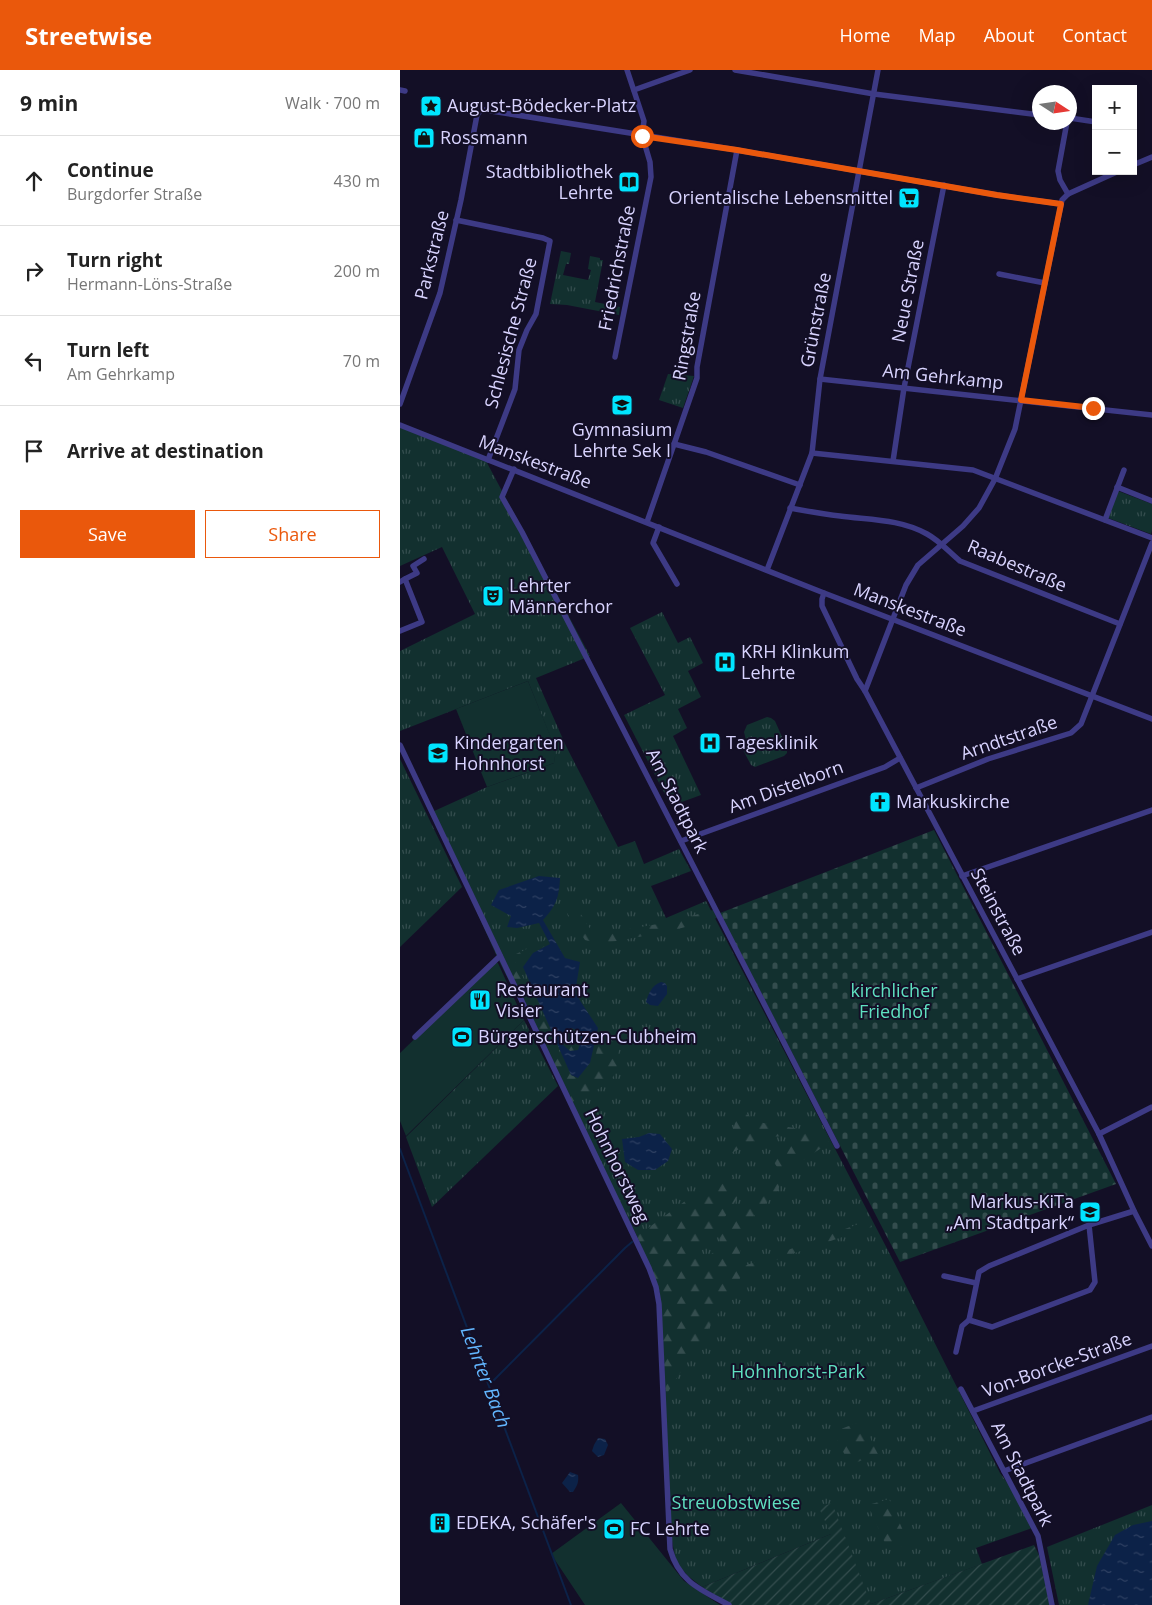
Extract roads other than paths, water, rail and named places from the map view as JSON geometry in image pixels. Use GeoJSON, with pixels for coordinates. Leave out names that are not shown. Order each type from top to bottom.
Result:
{"type":"FeatureCollection","features":[{"type":"Feature","properties":{"kind":"street","name":"Friedrichstraße"},"geometry":{"type":"LineString","coordinates":[[615,357],[651,177],[650,162],[642,136],[644,121],[627,70]]}},
{"type":"Feature","properties":{"kind":"street"},"geometry":{"type":"LineString","coordinates":[[634,90],[690,70]]}},
{"type":"Feature","properties":{"kind":"street"},"geometry":{"type":"LineString","coordinates":[[735,70],[874,94],[1032,114]]}},
{"type":"Feature","properties":{"kind":"street","name":"Grünstraße"},"geometry":{"type":"LineString","coordinates":[[767,570],[812,453],[820,379],[878,70]]}},
{"type":"Feature","properties":{"kind":"street","name":"Parkstraße"},"geometry":{"type":"LineString","coordinates":[[400,404],[440,293],[477,115],[481,110],[642,136]]}},
{"type":"Feature","properties":{"kind":"street"},"geometry":{"type":"LineString","coordinates":[[1077,119],[1092,121]]}},
{"type":"Feature","properties":{"kind":"street"},"geometry":{"type":"LineString","coordinates":[[1066,130],[1058,171],[1060,180],[1068,194]]}},
{"type":"Feature","properties":{"kind":"street"},"geometry":{"type":"LineString","coordinates":[[642,136],[1061,204]]}},
{"type":"Feature","properties":{"kind":"street","name":"Ringstraße"},"geometry":{"type":"LineString","coordinates":[[647,522],[697,378],[697,367],[737,150]]}},
{"type":"Feature","properties":{"kind":"street"},"geometry":{"type":"LineString","coordinates":[[1137,163],[1152,156]]}},
{"type":"Feature","properties":{"kind":"street"},"geometry":{"type":"LineString","coordinates":[[866,691],[906,585],[918,566],[963,526],[979,508],[995,479],[1015,430],[1061,204],[1068,194],[1110,175]]}},
{"type":"Feature","properties":{"kind":"street","name":"Neue Straße"},"geometry":{"type":"LineString","coordinates":[[893,461],[904,388],[944,185]]}},
{"type":"Feature","properties":{"kind":"street","name":"Schlesische Straße"},"geometry":{"type":"LineString","coordinates":[[456,220],[550,241],[536,314],[519,350],[515,389],[488,460]]}},
{"type":"Feature","properties":{"kind":"street"},"geometry":{"type":"LineString","coordinates":[[999,274],[1045,283]]}},
{"type":"Feature","properties":{"kind":"street","name":"Am Gehrkamp"},"geometry":{"type":"LineString","coordinates":[[820,379],[1152,415]]}},
{"type":"Feature","properties":{"kind":"street","name":"Manskestraße"},"geometry":{"type":"LineString","coordinates":[[400,425],[824,593],[1152,719]]}},
{"type":"Feature","properties":{"kind":"street"},"geometry":{"type":"LineString","coordinates":[[674,444],[706,452],[800,485]]}},
{"type":"Feature","properties":{"kind":"street"},"geometry":{"type":"LineString","coordinates":[[812,453],[973,470],[1152,538]]}},
{"type":"Feature","properties":{"kind":"street","name":"Am Stadtpark"},"geometry":{"type":"LineString","coordinates":[[514,470],[502,497],[522,532],[837,1146]]}},
{"type":"Feature","properties":{"kind":"street"},"geometry":{"type":"LineString","coordinates":[[1105,520],[1124,470]]}},
{"type":"Feature","properties":{"kind":"street"},"geometry":{"type":"LineString","coordinates":[[1117,487],[1152,501]]}},
{"type":"Feature","properties":{"kind":"street","name":"Raabestraße"},"geometry":{"type":"LineString","coordinates":[[790,508],[908,525],[942,544],[960,561],[1120,624]]}},
{"type":"Feature","properties":{"kind":"street"},"geometry":{"type":"LineString","coordinates":[[659,527],[653,543],[677,584]]}},
{"type":"Feature","properties":{"kind":"street","name":"Arndtstraße"},"geometry":{"type":"LineString","coordinates":[[916,788],[988,759],[1070,733],[1081,724],[1152,543]]}},
{"type":"Feature","properties":{"kind":"street"},"geometry":{"type":"LineString","coordinates":[[400,631],[422,622],[402,580],[417,573],[413,566],[424,559]]}},
{"type":"Feature","properties":{"kind":"street","name":"Steinstraße"},"geometry":{"type":"LineString","coordinates":[[824,593],[822,606],[857,679],[866,691],[1099,1134],[1152,1246]]}},
{"type":"Feature","properties":{"kind":"street","name":"Hohnhorstweg"},"geometry":{"type":"LineString","coordinates":[[400,745],[633,1234],[656,1287],[659,1314],[670,1549],[674,1563],[683,1575],[694,1585],[729,1605]]}},
{"type":"Feature","properties":{"kind":"street","name":"Am Distelborn"},"geometry":{"type":"LineString","coordinates":[[680,841],[885,767],[900,758]]}},
{"type":"Feature","properties":{"kind":"street"},"geometry":{"type":"LineString","coordinates":[[962,876],[1152,810]]}},
{"type":"Feature","properties":{"kind":"street"},"geometry":{"type":"LineString","coordinates":[[1017,979],[1152,932]]}},
{"type":"Feature","properties":{"kind":"street"},"geometry":{"type":"LineString","coordinates":[[415,1037],[500,956]]}},
{"type":"Feature","properties":{"kind":"street"},"geometry":{"type":"LineString","coordinates":[[1099,1134],[1152,1107]]}},
{"type":"Feature","properties":{"kind":"street"},"geometry":{"type":"LineString","coordinates":[[956,1352],[962,1326],[969,1320],[979,1272],[989,1266],[1088,1225],[1134,1211]]}},
{"type":"Feature","properties":{"kind":"street"},"geometry":{"type":"LineString","coordinates":[[969,1320],[992,1327],[1090,1290],[1094,1282],[1088,1225]]}},
{"type":"Feature","properties":{"kind":"street"},"geometry":{"type":"LineString","coordinates":[[944,1276],[976,1283]]}},
{"type":"Feature","properties":{"kind":"street","name":"Von-Borcke-Straße"},"geometry":{"type":"LineString","coordinates":[[973,1411],[1152,1346]]}},
{"type":"Feature","properties":{"kind":"street","name":"Am Stadtpark"},"geometry":{"type":"LineString","coordinates":[[961,1389],[1038,1536],[1052,1605]]}},
{"type":"Feature","properties":{"kind":"street"},"geometry":{"type":"LineString","coordinates":[[1004,1471],[1152,1417]]}},
{"type":"Feature","properties":{"kind":"water"},"geometry":{"type":"Polygon","coordinates":[[[539,876],[560,878],[556,901],[543,920],[565,958],[580,962],[575,993],[598,1028],[590,1063],[578,1078],[571,1075],[523,967],[533,953],[550,944],[539,923],[517,928],[507,927],[511,916],[491,905],[499,890],[539,876]],[[571,1028],[563,1036],[563,1045],[570,1051],[578,1050],[581,1042],[580,1031],[571,1028]]]}},
{"type":"Feature","properties":{"kind":"water"},"geometry":{"type":"Polygon","coordinates":[[[661,982],[667,986],[667,994],[658,1006],[650,1005],[646,1002],[649,993],[655,985],[661,982]]]}},
{"type":"Feature","properties":{"kind":"water"},"geometry":{"type":"Polygon","coordinates":[[[649,1133],[660,1134],[672,1149],[668,1161],[655,1170],[638,1170],[625,1162],[622,1139],[639,1137],[649,1133]]]}},
{"type":"Feature","properties":{"kind":"water"},"geometry":{"type":"Polygon","coordinates":[[[598,1438],[605,1439],[608,1445],[604,1455],[598,1457],[592,1451],[598,1438]]]}},
{"type":"Feature","properties":{"kind":"water"},"geometry":{"type":"Polygon","coordinates":[[[570,1472],[578,1475],[577,1484],[573,1492],[570,1492],[562,1483],[570,1472]]]}},
{"type":"Feature","properties":{"kind":"water"},"geometry":{"type":"Polygon","coordinates":[[[1152,1521],[1152,1605],[1088,1605],[1097,1566],[1115,1535],[1133,1525],[1152,1521]]]}},
{"type":"Feature","properties":{"kind":"waterway","name":"Lehrter Bach"},"geometry":{"type":"LineString","coordinates":[[400,1149],[571,1605]]}},
{"type":"Feature","properties":{"kind":"waterway"},"geometry":{"type":"LineString","coordinates":[[494,1380],[632,1242]]}},
{"type":"Feature","properties":{"kind":"place","name":"August-Bödecker-Platz"},"geometry":{"type":"Point","coordinates":[431,106]}},
{"type":"Feature","properties":{"kind":"place","name":"Rossmann"},"geometry":{"type":"Point","coordinates":[424,138]}},
{"type":"Feature","properties":{"kind":"place","name":"Stadtbibliothek Lehrte"},"geometry":{"type":"Point","coordinates":[629,182]}},
{"type":"Feature","properties":{"kind":"place","name":"Orientalische Lebensmittel"},"geometry":{"type":"Point","coordinates":[909,198]}},
{"type":"Feature","properties":{"kind":"place","name":"Gymnasium Lehrte Sek I"},"geometry":{"type":"Point","coordinates":[622,405]}},
{"type":"Feature","properties":{"kind":"place","name":"Lehrter Männerchor"},"geometry":{"type":"Point","coordinates":[493,596]}},
{"type":"Feature","properties":{"kind":"place","name":"KRH Klinkum Lehrte"},"geometry":{"type":"Point","coordinates":[725,662]}},
{"type":"Feature","properties":{"kind":"place","name":"Tagesklinik"},"geometry":{"type":"Point","coordinates":[710,743]}},
{"type":"Feature","properties":{"kind":"place","name":"Kindergarten Hohnhorst"},"geometry":{"type":"Point","coordinates":[438,753]}},
{"type":"Feature","properties":{"kind":"place","name":"Markuskirche"},"geometry":{"type":"Point","coordinates":[880,802]}},
{"type":"Feature","properties":{"kind":"place","name":"Restaurant Visier"},"geometry":{"type":"Point","coordinates":[480,1000]}},
{"type":"Feature","properties":{"kind":"place","name":"Bürgerschützen-Clubheim"},"geometry":{"type":"Point","coordinates":[462,1037]}},
{"type":"Feature","properties":{"kind":"place","name":"Markus-KiTa „Am Stadtpark“"},"geometry":{"type":"Point","coordinates":[1090,1212]}},
{"type":"Feature","properties":{"kind":"place","name":"EDEKA, Schäfer's"},"geometry":{"type":"Point","coordinates":[440,1523]}},
{"type":"Feature","properties":{"kind":"place","name":"FC Lehrte"},"geometry":{"type":"Point","coordinates":[614,1529]}},
{"type":"Feature","properties":{"kind":"park label","name":"kirchlicher Friedhof"},"geometry":{"type":"Point","coordinates":[894,1001]}},
{"type":"Feature","properties":{"kind":"park label","name":"Hohnhorst-Park"},"geometry":{"type":"Point","coordinates":[798,1372]}},
{"type":"Feature","properties":{"kind":"park label","name":"Streuobstwiese"},"geometry":{"type":"Point","coordinates":[736,1503]}}]}
